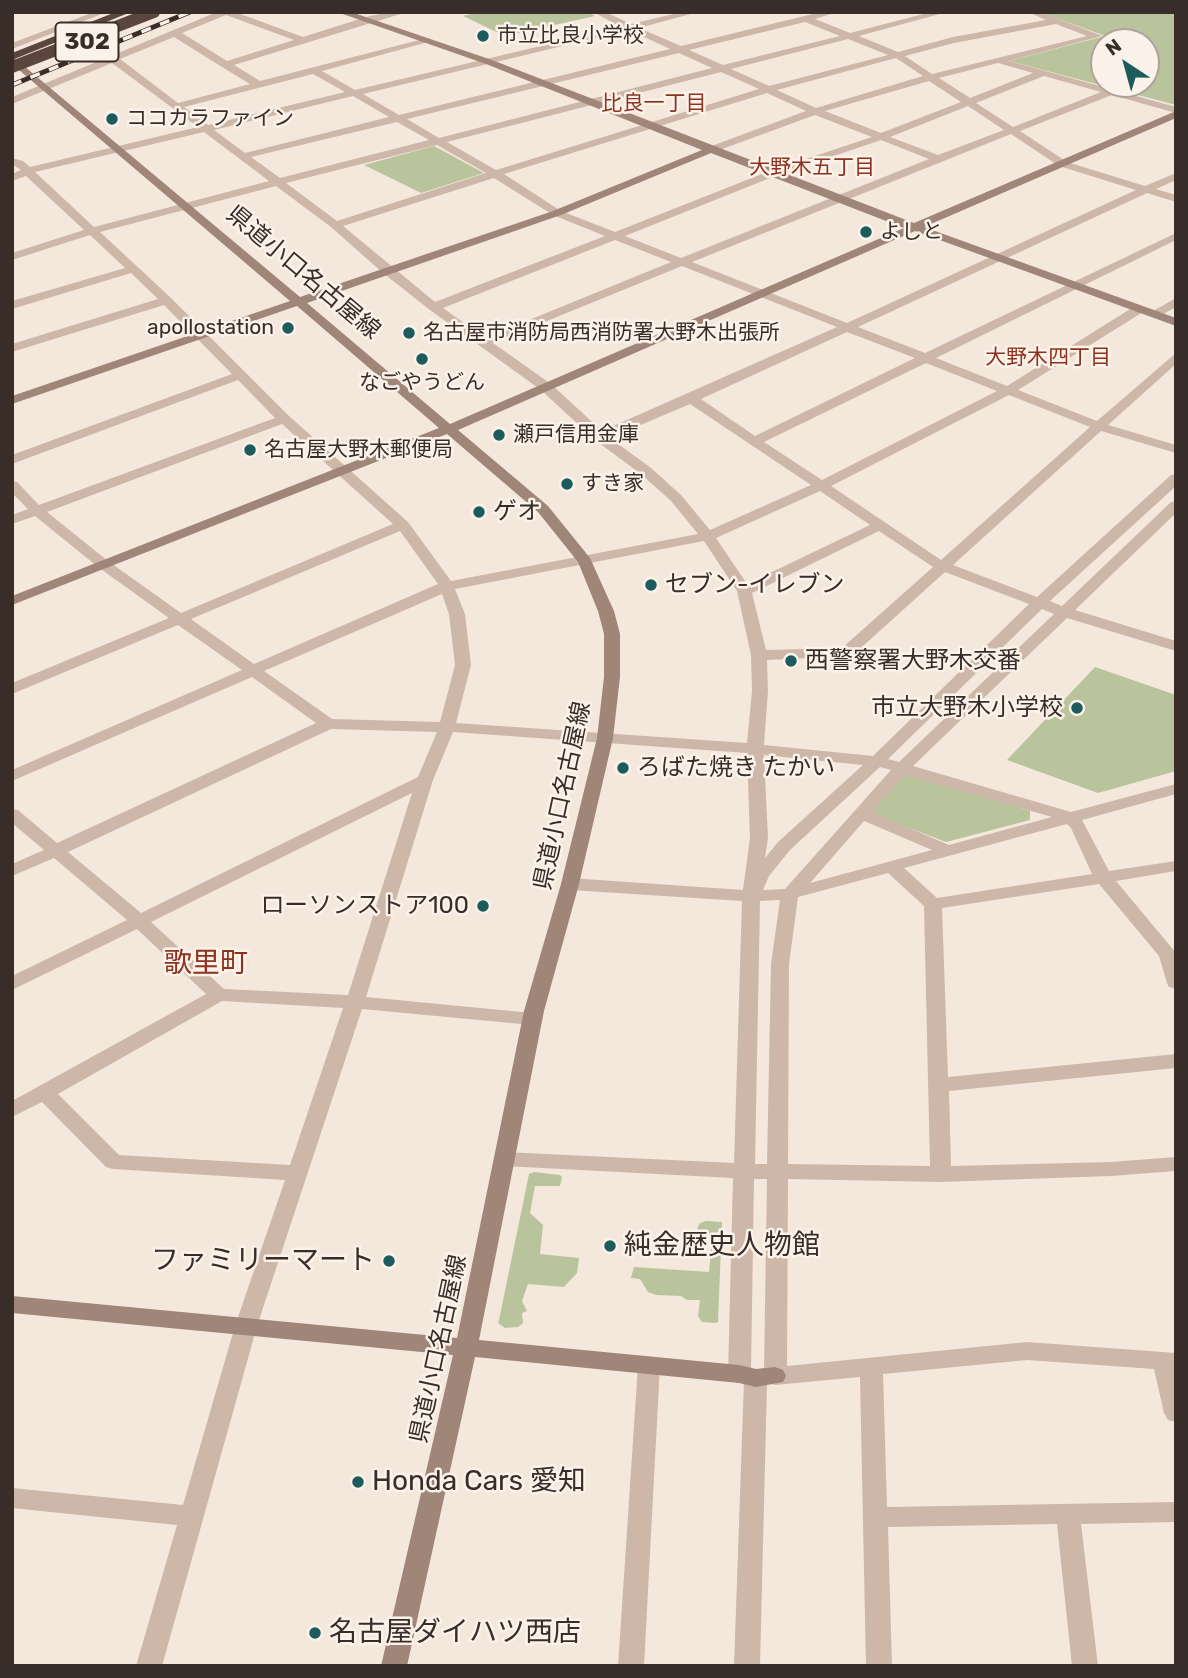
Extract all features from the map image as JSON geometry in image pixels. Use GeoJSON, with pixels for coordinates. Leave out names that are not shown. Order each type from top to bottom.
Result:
{"type":"FeatureCollection","features":[{"type":"Feature","properties":{"kind":"highway","name":"302"},"geometry":{"type":"LineString","coordinates":[[14,64],[64,32],[126,12]]}},
{"type":"Feature","properties":{"kind":"highway"},"geometry":{"type":"LineString","coordinates":[[14,64],[139,12]]}},
{"type":"Feature","properties":{"kind":"highway"},"geometry":{"type":"LineString","coordinates":[[14,64],[154,12]]}},
{"type":"Feature","properties":{"kind":"highway","name":"302"},"geometry":{"type":"LineString","coordinates":[[14,64],[162,12]]}},
{"type":"Feature","properties":{"kind":"street"},"geometry":{"type":"LineString","coordinates":[[12,46],[64,32],[102,12]]}},
{"type":"Feature","properties":{"kind":"street"},"geometry":{"type":"LineString","coordinates":[[12,101],[226,12],[303,40]]}},
{"type":"Feature","properties":{"kind":"street"},"geometry":{"type":"LineString","coordinates":[[341,12],[488,62],[836,199],[1176,322]]}},
{"type":"Feature","properties":{"kind":"street"},"geometry":{"type":"LineString","coordinates":[[225,65],[366,20],[403,12]]}},
{"type":"Feature","properties":{"kind":"street"},"geometry":{"type":"LineString","coordinates":[[597,12],[766,90],[878,138],[939,159]]}},
{"type":"Feature","properties":{"kind":"street"},"geometry":{"type":"LineString","coordinates":[[17,170],[119,150],[694,12]]}},
{"type":"Feature","properties":{"kind":"street"},"geometry":{"type":"LineString","coordinates":[[790,12],[897,55],[1063,164],[1176,200]]}},
{"type":"Feature","properties":{"kind":"street"},"geometry":{"type":"LineString","coordinates":[[244,156],[833,12]]}},
{"type":"Feature","properties":{"kind":"street"},"geometry":{"type":"LineString","coordinates":[[12,257],[92,231],[186,206],[943,12]]}},
{"type":"Feature","properties":{"kind":"street"},"geometry":{"type":"LineString","coordinates":[[12,400],[557,213],[710,150],[815,111],[931,77],[1097,36],[1032,12]]}},
{"type":"Feature","properties":{"kind":"street"},"geometry":{"type":"LineString","coordinates":[[335,225],[647,125],[766,90],[954,40],[1058,21]]}},
{"type":"Feature","properties":{"kind":"street"},"geometry":{"type":"LineString","coordinates":[[176,33],[259,85]]}},
{"type":"Feature","properties":{"kind":"street"},"geometry":{"type":"LineString","coordinates":[[177,106],[427,41]]}},
{"type":"Feature","properties":{"kind":"street"},"geometry":{"type":"LineString","coordinates":[[113,59],[335,225],[387,271],[434,307],[546,387],[600,437],[646,471],[676,498],[708,536],[744,591],[759,655],[760,691],[755,749],[759,838],[751,896],[743,1171],[757,1376]]}},
{"type":"Feature","properties":{"kind":"street"},"geometry":{"type":"LineString","coordinates":[[997,60],[1090,86]]}},
{"type":"Feature","properties":{"kind":"street","name":"県道小口名古屋線"},"geometry":{"type":"LineString","coordinates":[[14,64],[451,428],[543,509],[585,561],[599,590],[612,634],[612,677],[605,738],[570,884],[532,1019],[466,1349],[394,1666]]}},
{"type":"Feature","properties":{"kind":"street"},"geometry":{"type":"LineString","coordinates":[[314,71],[494,173],[557,213],[1098,426],[1176,449]]}},
{"type":"Feature","properties":{"kind":"street"},"geometry":{"type":"LineString","coordinates":[[434,307],[771,174],[878,138],[1043,74]]}},
{"type":"Feature","properties":{"kind":"street"},"geometry":{"type":"LineString","coordinates":[[483,344],[836,199],[1096,98]]}},
{"type":"Feature","properties":{"kind":"street"},"geometry":{"type":"LineString","coordinates":[[1130,98],[1176,112]]}},
{"type":"Feature","properties":{"kind":"street"},"geometry":{"type":"LineString","coordinates":[[12,601],[451,428],[1063,164],[1176,112]]}},
{"type":"Feature","properties":{"kind":"street"},"geometry":{"type":"LineString","coordinates":[[17,170],[92,231],[166,300],[238,376],[341,471],[383,504],[403,525],[447,586],[457,614],[463,665],[447,727],[425,780],[355,1002],[246,1326],[149,1666]]}},
{"type":"Feature","properties":{"kind":"street"},"geometry":{"type":"LineString","coordinates":[[600,437],[691,399],[1176,176]]}},
{"type":"Feature","properties":{"kind":"street"},"geometry":{"type":"LineString","coordinates":[[755,441],[1176,236]]}},
{"type":"Feature","properties":{"kind":"street"},"geometry":{"type":"LineString","coordinates":[[12,305],[133,269]]}},
{"type":"Feature","properties":{"kind":"street"},"geometry":{"type":"LineString","coordinates":[[12,348],[166,300]]}},
{"type":"Feature","properties":{"kind":"street"},"geometry":{"type":"LineString","coordinates":[[1154,314],[1176,302]]}},
{"type":"Feature","properties":{"kind":"street"},"geometry":{"type":"LineString","coordinates":[[12,776],[447,586],[708,536],[823,485],[1007,391],[1139,309]]}},
{"type":"Feature","properties":{"kind":"street"},"geometry":{"type":"LineString","coordinates":[[759,655],[846,653],[1176,357]]}},
{"type":"Feature","properties":{"kind":"street"},"geometry":{"type":"LineString","coordinates":[[12,460],[238,376]]}},
{"type":"Feature","properties":{"kind":"street"},"geometry":{"type":"LineString","coordinates":[[691,399],[941,566],[1064,611],[1176,646]]}},
{"type":"Feature","properties":{"kind":"street"},"geometry":{"type":"LineString","coordinates":[[12,520],[284,419]]}},
{"type":"Feature","properties":{"kind":"street"},"geometry":{"type":"LineString","coordinates":[[751,896],[761,875],[784,846],[877,761],[1040,602],[1176,478]]}},
{"type":"Feature","properties":{"kind":"street"},"geometry":{"type":"LineString","coordinates":[[12,485],[37,511],[103,564],[328,724]]}},
{"type":"Feature","properties":{"kind":"street"},"geometry":{"type":"LineString","coordinates":[[747,1666],[757,1376],[778,1172],[780,964],[790,894],[902,768],[1176,505]]}},
{"type":"Feature","properties":{"kind":"street"},"geometry":{"type":"LineString","coordinates":[[12,689],[403,525]]}},
{"type":"Feature","properties":{"kind":"street"},"geometry":{"type":"LineString","coordinates":[[744,591],[881,525]]}},
{"type":"Feature","properties":{"kind":"street"},"geometry":{"type":"LineString","coordinates":[[12,871],[328,724],[447,727],[755,749],[877,761],[1069,817],[1079,826],[1102,877],[1168,955],[1176,983]]}},
{"type":"Feature","properties":{"kind":"street"},"geometry":{"type":"LineString","coordinates":[[12,984],[425,780]]}},
{"type":"Feature","properties":{"kind":"street"},"geometry":{"type":"LineString","coordinates":[[570,884],[751,896],[790,894],[1176,789]]}},
{"type":"Feature","properties":{"kind":"street"},"geometry":{"type":"LineString","coordinates":[[12,814],[139,921],[219,995]]}},
{"type":"Feature","properties":{"kind":"street"},"geometry":{"type":"LineString","coordinates":[[862,814],[948,852]]}},
{"type":"Feature","properties":{"kind":"street"},"geometry":{"type":"LineString","coordinates":[[891,866],[933,904],[941,1174]]}},
{"type":"Feature","properties":{"kind":"street"},"geometry":{"type":"LineString","coordinates":[[933,904],[1176,866]]}},
{"type":"Feature","properties":{"kind":"street"},"geometry":{"type":"LineString","coordinates":[[12,1110],[219,995],[355,1002],[532,1019]]}},
{"type":"Feature","properties":{"kind":"street"},"geometry":{"type":"LineString","coordinates":[[938,1085],[1176,1061]]}},
{"type":"Feature","properties":{"kind":"street"},"geometry":{"type":"LineString","coordinates":[[46,1093],[113,1162],[297,1173]]}},
{"type":"Feature","properties":{"kind":"street"},"geometry":{"type":"LineString","coordinates":[[504,1159],[743,1171],[941,1174],[1111,1169],[1176,1164]]}},
{"type":"Feature","properties":{"kind":"street"},"geometry":{"type":"LineString","coordinates":[[12,1304],[757,1376],[870,1368],[1027,1351],[1170,1362],[1176,1412]]}},
{"type":"Feature","properties":{"kind":"street"},"geometry":{"type":"LineString","coordinates":[[631,1666],[649,1365]]}},
{"type":"Feature","properties":{"kind":"street"},"geometry":{"type":"LineString","coordinates":[[870,1368],[879,1666]]}},
{"type":"Feature","properties":{"kind":"street"},"geometry":{"type":"LineString","coordinates":[[12,1497],[193,1516]]}},
{"type":"Feature","properties":{"kind":"street"},"geometry":{"type":"LineString","coordinates":[[1068,1513],[1085,1666]]}},
{"type":"Feature","properties":{"kind":"street"},"geometry":{"type":"LineString","coordinates":[[875,1517],[1176,1513]]}},
{"type":"Feature","properties":{"kind":"green space"},"geometry":{"type":"Polygon","coordinates":[[[479,12],[587,12],[595,16],[505,36],[463,16],[479,12]]]}},
{"type":"Feature","properties":{"kind":"green space"},"geometry":{"type":"Polygon","coordinates":[[[1040,12],[1176,12],[1176,105],[1149,98],[1160,98],[1160,28],[1090,28],[1090,30],[1040,12]]]}},
{"type":"Feature","properties":{"kind":"green space"},"geometry":{"type":"Polygon","coordinates":[[[1090,40],[1090,82],[1009,61],[1090,40]]]}},
{"type":"Feature","properties":{"kind":"green space"},"geometry":{"type":"Polygon","coordinates":[[[434,146],[484,173],[421,193],[364,165],[434,146]]]}},
{"type":"Feature","properties":{"kind":"green space"},"geometry":{"type":"Polygon","coordinates":[[[1095,667],[1176,695],[1176,771],[1098,793],[1007,760],[1095,667]]]}},
{"type":"Feature","properties":{"kind":"green space"},"geometry":{"type":"Polygon","coordinates":[[[907,772],[1030,811],[1030,820],[946,842],[870,813],[907,772]]]}},
{"type":"Feature","properties":{"kind":"green space"},"geometry":{"type":"Polygon","coordinates":[[[534,1172],[562,1177],[560,1186],[535,1186],[530,1213],[543,1225],[540,1254],[579,1258],[577,1273],[564,1287],[528,1284],[522,1301],[527,1311],[522,1313],[523,1323],[518,1327],[505,1328],[498,1323],[529,1174],[534,1172]]]}},
{"type":"Feature","properties":{"kind":"green space"},"geometry":{"type":"Polygon","coordinates":[[[722,1222],[718,1322],[715,1323],[702,1322],[698,1316],[700,1300],[656,1295],[648,1292],[640,1279],[631,1278],[634,1267],[709,1272],[712,1239],[697,1229],[700,1223],[722,1222]]]}},
{"type":"Feature","properties":{"kind":"railway"},"geometry":{"type":"LineString","coordinates":[[12,85],[190,12]]}},
{"type":"Feature","properties":{"kind":"place","name":"市立比良小学校"},"geometry":{"type":"Point","coordinates":[483,36]}},
{"type":"Feature","properties":{"kind":"place","name":"ココカラファイン"},"geometry":{"type":"Point","coordinates":[112,119]}},
{"type":"Feature","properties":{"kind":"place","name":"よしと"},"geometry":{"type":"Point","coordinates":[866,232]}},
{"type":"Feature","properties":{"kind":"place","name":"apollostation"},"geometry":{"type":"Point","coordinates":[288,328]}},
{"type":"Feature","properties":{"kind":"place","name":"名古屋市消防局西消防署大野木出張所"},"geometry":{"type":"Point","coordinates":[409,333]}},
{"type":"Feature","properties":{"kind":"place","name":"なごやうどん"},"geometry":{"type":"Point","coordinates":[422,359]}},
{"type":"Feature","properties":{"kind":"place","name":"瀬戸信用金庫"},"geometry":{"type":"Point","coordinates":[499,435]}},
{"type":"Feature","properties":{"kind":"place","name":"名古屋大野木郵便局"},"geometry":{"type":"Point","coordinates":[250,450]}},
{"type":"Feature","properties":{"kind":"place","name":"すき家"},"geometry":{"type":"Point","coordinates":[567,484]}},
{"type":"Feature","properties":{"kind":"place","name":"ゲオ"},"geometry":{"type":"Point","coordinates":[479,512]}},
{"type":"Feature","properties":{"kind":"place","name":"セブン-イレブン"},"geometry":{"type":"Point","coordinates":[651,585]}},
{"type":"Feature","properties":{"kind":"place","name":"西警察署大野木交番"},"geometry":{"type":"Point","coordinates":[791,661]}},
{"type":"Feature","properties":{"kind":"place","name":"市立大野木小学校"},"geometry":{"type":"Point","coordinates":[1077,708]}},
{"type":"Feature","properties":{"kind":"place","name":"ろばた焼き たかい"},"geometry":{"type":"Point","coordinates":[623,768]}},
{"type":"Feature","properties":{"kind":"place","name":"ローソンストア100"},"geometry":{"type":"Point","coordinates":[483,906]}},
{"type":"Feature","properties":{"kind":"place","name":"純金歴史人物館"},"geometry":{"type":"Point","coordinates":[610,1246]}},
{"type":"Feature","properties":{"kind":"place","name":"ファミリーマート"},"geometry":{"type":"Point","coordinates":[389,1261]}},
{"type":"Feature","properties":{"kind":"place","name":"Honda Cars 愛知"},"geometry":{"type":"Point","coordinates":[358,1482]}},
{"type":"Feature","properties":{"kind":"place","name":"名古屋ダイハツ西店"},"geometry":{"type":"Point","coordinates":[315,1633]}},
{"type":"Feature","properties":{"kind":"district","name":"比良一丁目"},"geometry":{"type":"Point","coordinates":[654,104]}},
{"type":"Feature","properties":{"kind":"district","name":"大野木五丁目"},"geometry":{"type":"Point","coordinates":[812,168]}},
{"type":"Feature","properties":{"kind":"district","name":"大野木四丁目"},"geometry":{"type":"Point","coordinates":[1048,358]}},
{"type":"Feature","properties":{"kind":"district","name":"歌里町"},"geometry":{"type":"Point","coordinates":[206,964]}}]}
